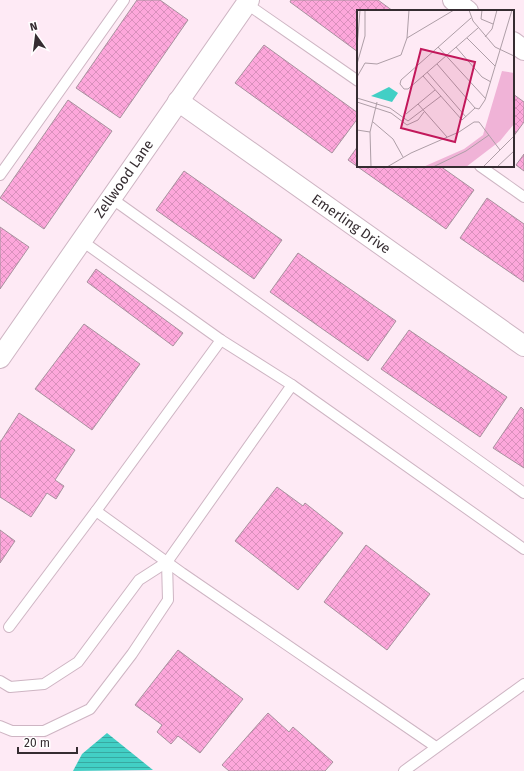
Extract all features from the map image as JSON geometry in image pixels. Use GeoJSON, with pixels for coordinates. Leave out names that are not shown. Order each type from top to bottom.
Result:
{"type":"FeatureCollection","features":[{"type":"Feature","properties":{"kind":"street"},"geometry":{"type":"LineString","coordinates":[[453,0],[467,10]]}},
{"type":"Feature","properties":{"kind":"street","name":"Zellwood Lane"},"geometry":{"type":"LineString","coordinates":[[0,358],[82,241],[245,1]]}},
{"type":"Feature","properties":{"kind":"street"},"geometry":{"type":"LineString","coordinates":[[514,43],[524,50]]}},
{"type":"Feature","properties":{"kind":"street","name":"Emerling Drive"},"geometry":{"type":"LineString","coordinates":[[178,101],[524,346]]}},
{"type":"Feature","properties":{"kind":"lane"},"geometry":{"type":"LineString","coordinates":[[0,174],[124,0]]}},
{"type":"Feature","properties":{"kind":"lane"},"geometry":{"type":"LineString","coordinates":[[245,1],[357,80]]}},
{"type":"Feature","properties":{"kind":"lane"},"geometry":{"type":"LineString","coordinates":[[481,167],[524,197]]}},
{"type":"Feature","properties":{"kind":"lane"},"geometry":{"type":"LineString","coordinates":[[111,198],[524,493]]}},
{"type":"Feature","properties":{"kind":"lane"},"geometry":{"type":"LineString","coordinates":[[82,241],[100,252],[220,340],[292,385],[524,549]]}},
{"type":"Feature","properties":{"kind":"lane"},"geometry":{"type":"LineString","coordinates":[[9,627],[96,511],[220,340]]}},
{"type":"Feature","properties":{"kind":"lane"},"geometry":{"type":"LineString","coordinates":[[0,681],[10,687],[44,684],[78,662],[139,580],[167,562],[292,385]]}},
{"type":"Feature","properties":{"kind":"lane"},"geometry":{"type":"LineString","coordinates":[[96,511],[167,562],[436,747]]}},
{"type":"Feature","properties":{"kind":"lane"},"geometry":{"type":"LineString","coordinates":[[0,726],[12,731],[44,731],[90,709],[132,654],[168,600],[167,562]]}},
{"type":"Feature","properties":{"kind":"lane"},"geometry":{"type":"LineString","coordinates":[[404,771],[524,684]]}},
{"type":"Feature","properties":{"kind":"shaded area"},"geometry":{"type":"Polygon","coordinates":[[[107,733],[153,770],[73,771],[82,754],[107,733]]]}},
{"type":"Feature","properties":{"kind":"building"},"geometry":{"type":"Polygon","coordinates":[[[137,0],[160,0],[188,20],[120,118],[76,88],[137,0]]]}},
{"type":"Feature","properties":{"kind":"building"},"geometry":{"type":"Polygon","coordinates":[[[291,0],[378,0],[392,10],[357,10],[357,51],[290,2],[291,0]]]}},
{"type":"Feature","properties":{"kind":"building"},"geometry":{"type":"Polygon","coordinates":[[[264,45],[357,112],[357,119],[332,153],[235,83],[264,45]]]}},
{"type":"Feature","properties":{"kind":"building"},"geometry":{"type":"Polygon","coordinates":[[[514,95],[524,102],[524,122],[514,136],[514,95]]]}},
{"type":"Feature","properties":{"kind":"building"},"geometry":{"type":"Polygon","coordinates":[[[68,100],[112,131],[44,229],[0,198],[68,100]]]}},
{"type":"Feature","properties":{"kind":"building"},"geometry":{"type":"Polygon","coordinates":[[[357,147],[357,166],[348,160],[357,147]]]}},
{"type":"Feature","properties":{"kind":"building"},"geometry":{"type":"Polygon","coordinates":[[[524,154],[524,171],[516,165],[524,154]]]}},
{"type":"Feature","properties":{"kind":"building"},"geometry":{"type":"Polygon","coordinates":[[[358,167],[441,167],[474,190],[446,229],[358,167]]]}},
{"type":"Feature","properties":{"kind":"building"},"geometry":{"type":"Polygon","coordinates":[[[184,171],[282,240],[254,279],[156,210],[184,171]]]}},
{"type":"Feature","properties":{"kind":"building"},"geometry":{"type":"Polygon","coordinates":[[[487,198],[524,224],[524,282],[460,238],[487,198]]]}},
{"type":"Feature","properties":{"kind":"building"},"geometry":{"type":"Polygon","coordinates":[[[0,227],[29,247],[0,289],[0,227]]]}},
{"type":"Feature","properties":{"kind":"building"},"geometry":{"type":"Polygon","coordinates":[[[298,253],[396,321],[368,361],[270,292],[298,253]]]}},
{"type":"Feature","properties":{"kind":"building"},"geometry":{"type":"Polygon","coordinates":[[[96,269],[183,333],[173,346],[87,282],[96,269]]]}},
{"type":"Feature","properties":{"kind":"building"},"geometry":{"type":"Polygon","coordinates":[[[84,324],[140,364],[92,430],[35,389],[84,324]]]}},
{"type":"Feature","properties":{"kind":"building"},"geometry":{"type":"Polygon","coordinates":[[[409,330],[507,397],[480,437],[381,369],[409,330]]]}},
{"type":"Feature","properties":{"kind":"building"},"geometry":{"type":"Polygon","coordinates":[[[521,407],[524,410],[524,468],[493,448],[521,407]]]}},
{"type":"Feature","properties":{"kind":"building"},"geometry":{"type":"Polygon","coordinates":[[[19,413],[75,450],[55,480],[64,486],[56,499],[47,493],[31,517],[0,497],[0,441],[19,413]]]}},
{"type":"Feature","properties":{"kind":"building"},"geometry":{"type":"Polygon","coordinates":[[[277,487],[303,506],[305,503],[343,533],[298,590],[235,541],[277,487]]]}},
{"type":"Feature","properties":{"kind":"building"},"geometry":{"type":"Polygon","coordinates":[[[0,530],[15,541],[0,563],[0,530]]]}},
{"type":"Feature","properties":{"kind":"building"},"geometry":{"type":"Polygon","coordinates":[[[366,545],[430,594],[387,650],[324,602],[366,545]]]}},
{"type":"Feature","properties":{"kind":"building"},"geometry":{"type":"Polygon","coordinates":[[[178,650],[243,699],[200,753],[178,736],[171,744],[157,732],[162,725],[135,705],[178,650]]]}},
{"type":"Feature","properties":{"kind":"building"},"geometry":{"type":"Polygon","coordinates":[[[268,713],[289,732],[293,727],[333,762],[325,771],[229,771],[222,765],[268,713]]]}}]}
